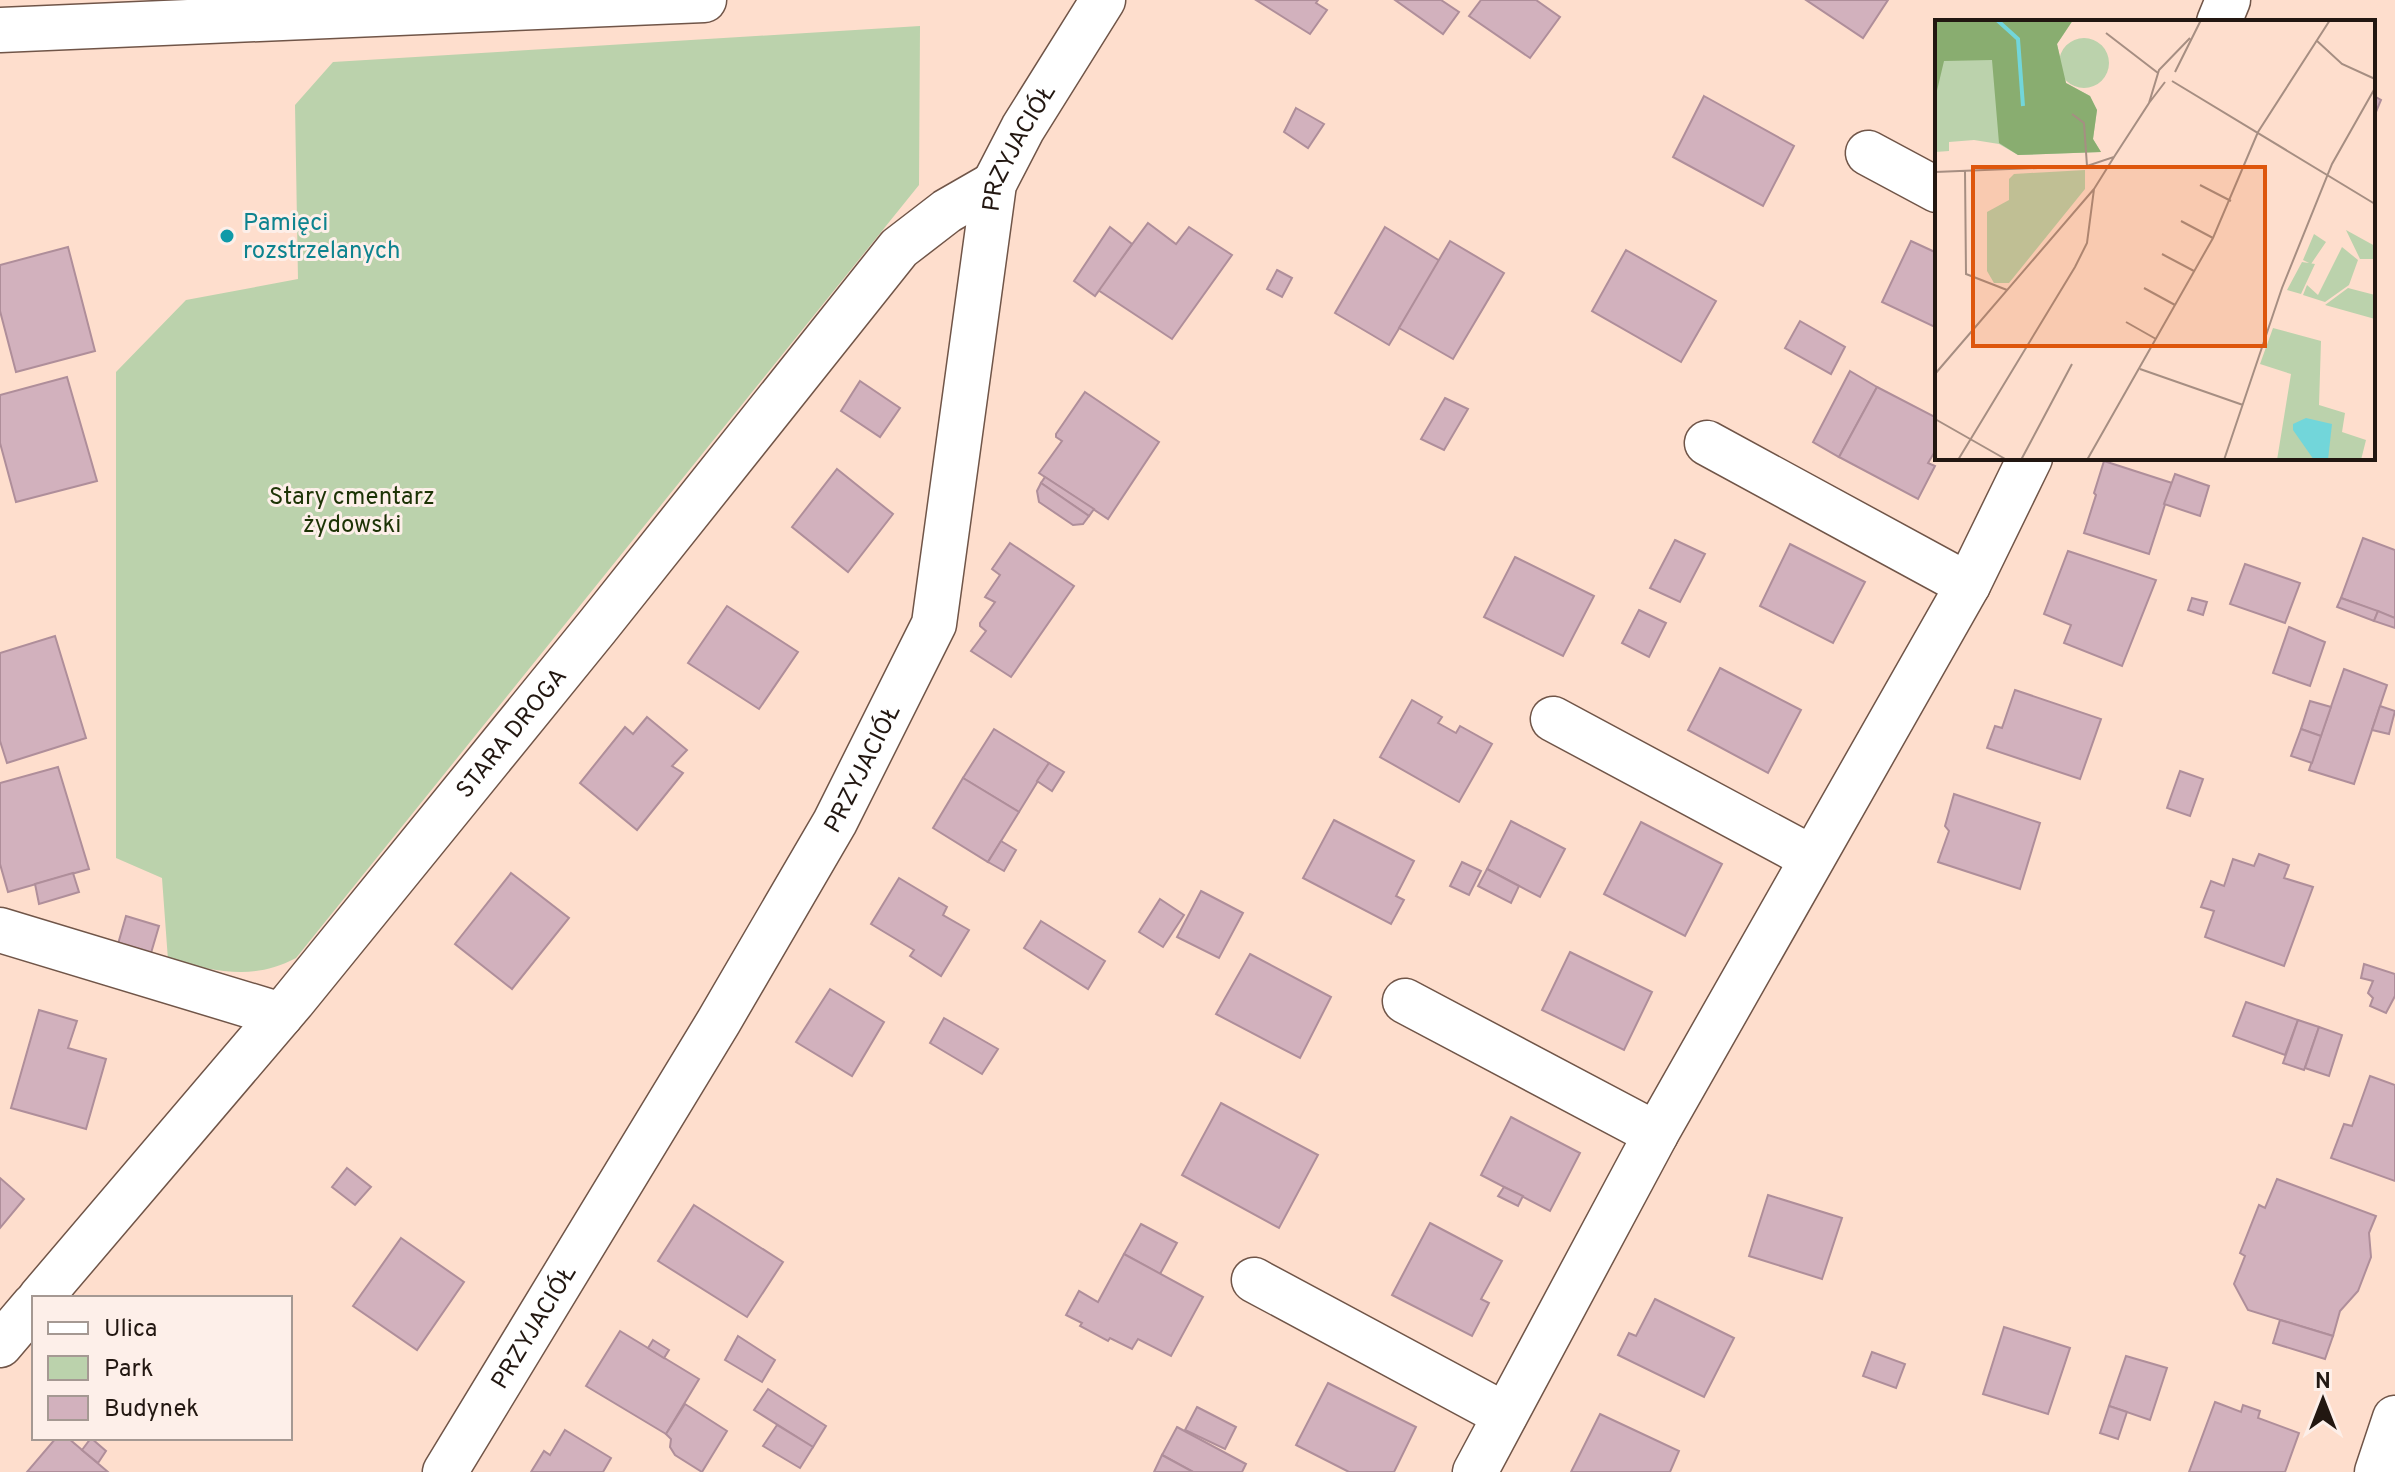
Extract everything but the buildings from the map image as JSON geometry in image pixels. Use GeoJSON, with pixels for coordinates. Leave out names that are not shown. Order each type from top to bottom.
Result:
{"type":"FeatureCollection","features":[{"type":"Feature","properties":{"kind":"street"},"geometry":{"type":"LineString","coordinates":[[0,30],[704,0]]}},
{"type":"Feature","properties":{"kind":"street","name":"PRZYJACIÓŁ"},"geometry":{"type":"LineString","coordinates":[[445,1472],[828,835],[934,624],[994,184],[1023,128],[1103,0]]}},
{"type":"Feature","properties":{"kind":"street"},"geometry":{"type":"LineString","coordinates":[[2220,20],[2228,0]]}},
{"type":"Feature","properties":{"kind":"street"},"geometry":{"type":"LineString","coordinates":[[1868,153],[1935,189]]}},
{"type":"Feature","properties":{"kind":"street","name":"STARA DROGA"},"geometry":{"type":"LineString","coordinates":[[42,1296],[281,1015],[597,627],[899,248],[947,211],[994,184]]}},
{"type":"Feature","properties":{"kind":"street"},"geometry":{"type":"LineString","coordinates":[[1707,443],[1968,585]]}},
{"type":"Feature","properties":{"kind":"street"},"geometry":{"type":"LineString","coordinates":[[1475,1472],[1656,1134],[1968,585],[2029,460]]}},
{"type":"Feature","properties":{"kind":"street"},"geometry":{"type":"LineString","coordinates":[[1553,719],[1812,858]]}},
{"type":"Feature","properties":{"kind":"street"},"geometry":{"type":"LineString","coordinates":[[0,930],[281,1015]]}},
{"type":"Feature","properties":{"kind":"street"},"geometry":{"type":"LineString","coordinates":[[1405,1001],[1656,1134]]}},
{"type":"Feature","properties":{"kind":"street"},"geometry":{"type":"LineString","coordinates":[[1254,1280],[1505,1415]]}},
{"type":"Feature","properties":{"kind":"street"},"geometry":{"type":"LineString","coordinates":[[0,1345],[32,1307]]}},
{"type":"Feature","properties":{"kind":"street"},"geometry":{"type":"LineString","coordinates":[[2377,1472],[2395,1418]]}},
{"type":"Feature","properties":{"kind":"green space","name":"Stary cmentarz żydowski"},"geometry":{"type":"Polygon","coordinates":[[[920,26],[919,185],[296,958],[248,972],[217,970],[168,960],[162,878],[116,858],[116,372],[186,300],[298,279],[295,105],[333,62],[920,26]]]}},
{"type":"Feature","properties":{"kind":"place","name":"Pamięci rozstrzelanych"},"geometry":{"type":"Point","coordinates":[227,236]}}]}
